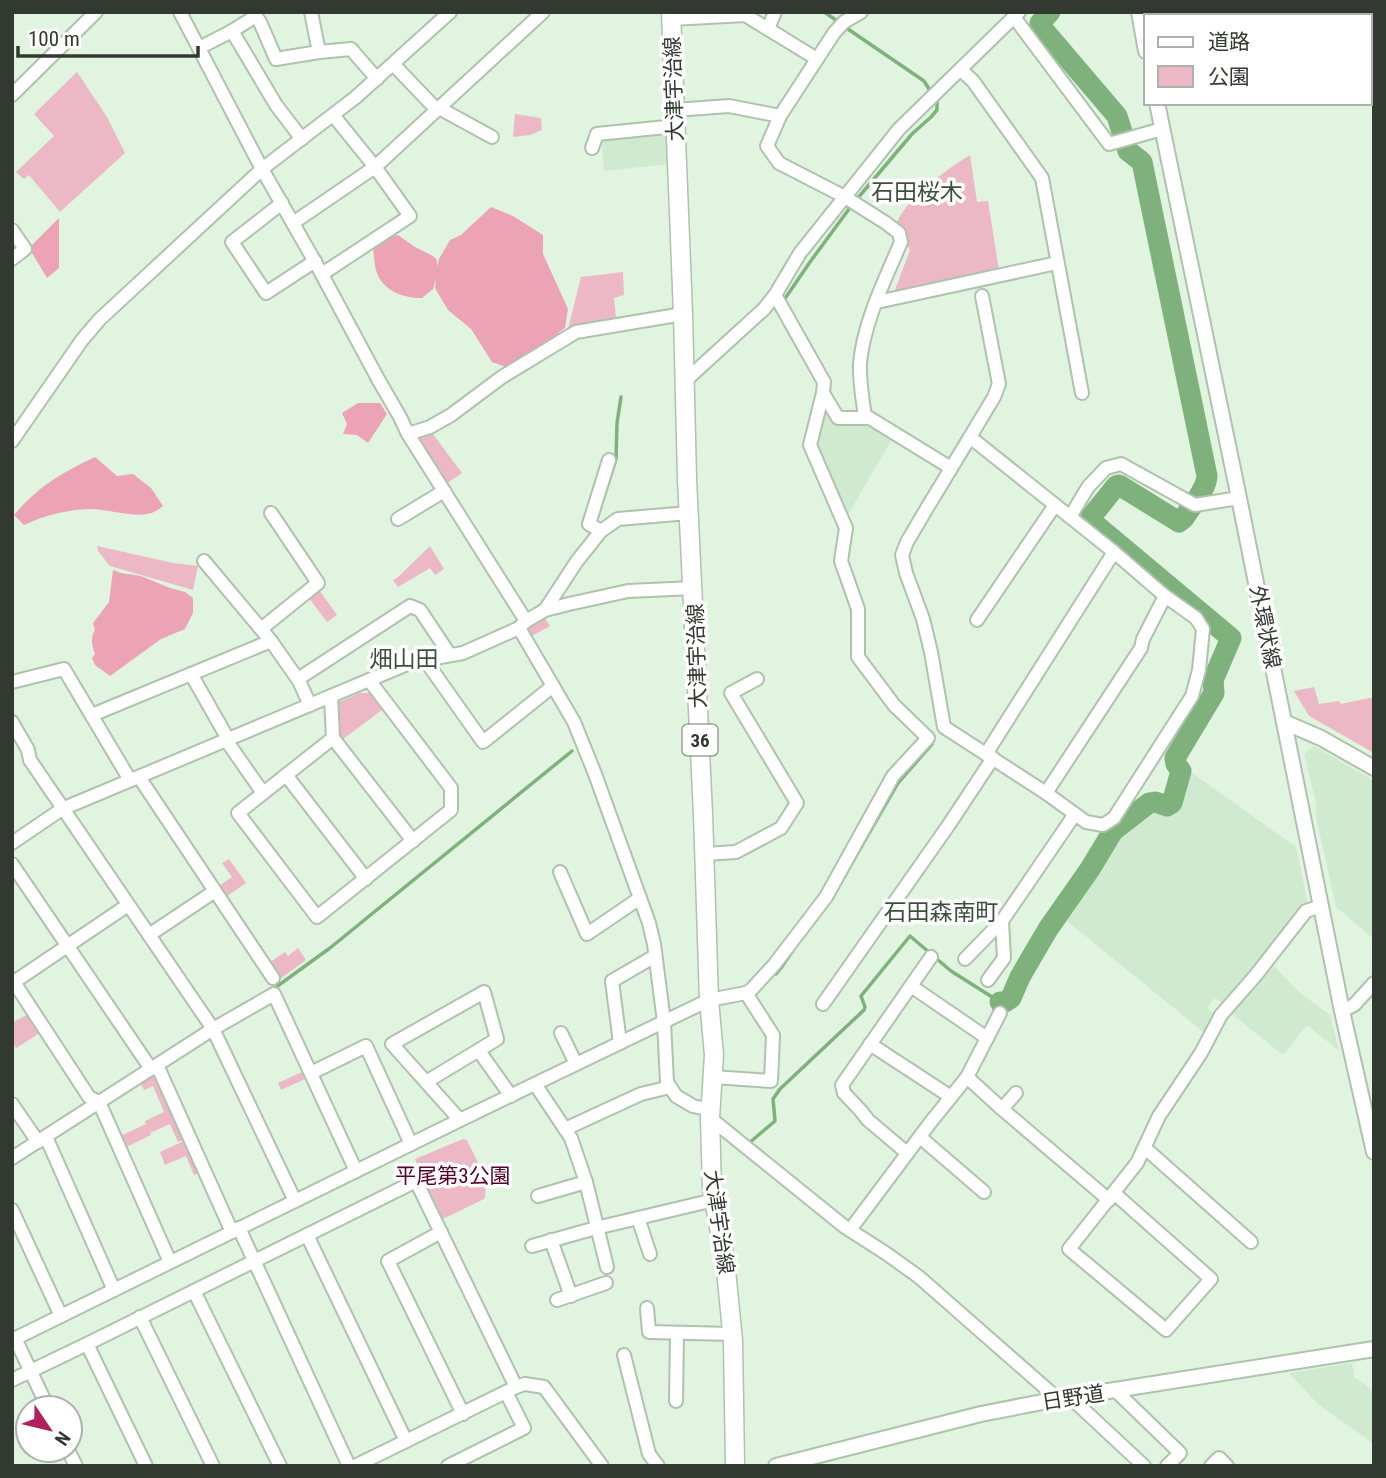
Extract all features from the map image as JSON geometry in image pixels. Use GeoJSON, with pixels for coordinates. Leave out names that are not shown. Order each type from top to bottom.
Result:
{"type":"FeatureCollection","features":[{"type":"Feature","properties":{"kind":"main road","name":"大津宇治線"},"geometry":{"type":"LineString","coordinates":[[671,16],[709,1000],[714,1055],[711,1114],[712,1189],[725,1260],[733,1334],[735,1466]]}},
{"type":"Feature","properties":{"kind":"street"},"geometry":{"type":"LineString","coordinates":[[12,95],[96,12]]}},
{"type":"Feature","properties":{"kind":"street"},"geometry":{"type":"LineString","coordinates":[[180,12],[262,169],[408,435],[522,625],[552,686],[574,722],[649,923],[664,1022],[667,1082],[676,1097],[711,1114],[850,1230],[919,1277],[1144,1466]]}},
{"type":"Feature","properties":{"kind":"street"},"geometry":{"type":"LineString","coordinates":[[311,12],[319,52]]}},
{"type":"Feature","properties":{"kind":"street"},"geometry":{"type":"LineString","coordinates":[[12,441],[82,340],[100,319],[262,169],[334,115],[450,12]]}},
{"type":"Feature","properties":{"kind":"street"},"geometry":{"type":"LineString","coordinates":[[293,223],[375,167],[543,12]]}},
{"type":"Feature","properties":{"kind":"street"},"geometry":{"type":"LineString","coordinates":[[768,29],[775,12]]}},
{"type":"Feature","properties":{"kind":"street"},"geometry":{"type":"LineString","coordinates":[[861,12],[844,22],[834,33],[779,116],[766,146],[779,163],[845,197],[898,233],[901,242],[865,335],[860,365],[865,418]]}},
{"type":"Feature","properties":{"kind":"street"},"geometry":{"type":"LineString","coordinates":[[1139,12],[1144,40]]}},
{"type":"Feature","properties":{"kind":"street"},"geometry":{"type":"LineString","coordinates":[[199,48],[232,31],[255,14],[276,59],[351,49],[377,79]]}},
{"type":"Feature","properties":{"kind":"street"},"geometry":{"type":"LineString","coordinates":[[671,16],[745,15],[817,59]]}},
{"type":"Feature","properties":{"kind":"street"},"geometry":{"type":"LineString","coordinates":[[685,382],[741,331],[775,295],[800,253],[898,129],[1017,15],[1109,144],[1161,129]]}},
{"type":"Feature","properties":{"kind":"street"},"geometry":{"type":"LineString","coordinates":[[232,31],[276,105],[302,139]]}},
{"type":"Feature","properties":{"kind":"street"},"geometry":{"type":"LineString","coordinates":[[393,64],[438,109],[492,137]]}},
{"type":"Feature","properties":{"kind":"street"},"geometry":{"type":"LineString","coordinates":[[961,70],[973,81],[1041,178],[1082,393]]}},
{"type":"Feature","properties":{"kind":"street","name":"外環状線"},"geometry":{"type":"LineString","coordinates":[[1157,105],[1342,1011],[1374,1152]]}},
{"type":"Feature","properties":{"kind":"street"},"geometry":{"type":"LineString","coordinates":[[593,148],[597,134],[729,106],[779,116]]}},
{"type":"Feature","properties":{"kind":"street"},"geometry":{"type":"LineString","coordinates":[[322,274],[410,216],[334,115]]}},
{"type":"Feature","properties":{"kind":"street"},"geometry":{"type":"LineString","coordinates":[[282,203],[232,242],[267,293],[314,261]]}},
{"type":"Feature","properties":{"kind":"street"},"geometry":{"type":"LineString","coordinates":[[12,230],[25,249],[12,259]]}},
{"type":"Feature","properties":{"kind":"street"},"geometry":{"type":"LineString","coordinates":[[877,302],[1057,262]]}},
{"type":"Feature","properties":{"kind":"street"},"geometry":{"type":"LineString","coordinates":[[775,295],[824,382],[810,445],[846,527],[841,561],[858,610],[858,657],[894,705],[928,738]]}},
{"type":"Feature","properties":{"kind":"street"},"geometry":{"type":"LineString","coordinates":[[970,437],[1165,596],[1196,618],[1203,629],[1199,670],[1192,696],[1114,818],[1102,825],[1086,822],[944,727],[923,619],[906,573],[902,555],[907,542],[951,468],[994,397],[999,384],[982,296]]}},
{"type":"Feature","properties":{"kind":"street"},"geometry":{"type":"LineString","coordinates":[[408,435],[451,415],[502,377],[576,332],[683,314]]}},
{"type":"Feature","properties":{"kind":"street"},"geometry":{"type":"LineString","coordinates":[[823,393],[838,418],[868,417],[951,468]]}},
{"type":"Feature","properties":{"kind":"street"},"geometry":{"type":"LineString","coordinates":[[545,610],[597,529],[609,460]]}},
{"type":"Feature","properties":{"kind":"street"},"geometry":{"type":"LineString","coordinates":[[1070,517],[1088,487],[1106,468],[1121,464],[1192,504],[1239,498]]}},
{"type":"Feature","properties":{"kind":"street"},"geometry":{"type":"LineString","coordinates":[[398,519],[443,491]]}},
{"type":"Feature","properties":{"kind":"street"},"geometry":{"type":"LineString","coordinates":[[977,620],[1055,505]]}},
{"type":"Feature","properties":{"kind":"street"},"geometry":{"type":"LineString","coordinates":[[261,629],[318,583],[271,513]]}},
{"type":"Feature","properties":{"kind":"street"},"geometry":{"type":"LineString","coordinates":[[597,529],[618,519],[689,513]]}},
{"type":"Feature","properties":{"kind":"street"},"geometry":{"type":"LineString","coordinates":[[823,1004],[948,826],[1114,552]]}},
{"type":"Feature","properties":{"kind":"street"},"geometry":{"type":"LineString","coordinates":[[204,561],[271,641],[298,679],[310,705]]}},
{"type":"Feature","properties":{"kind":"street"},"geometry":{"type":"LineString","coordinates":[[12,843],[62,809],[412,662],[463,653],[522,625],[545,610],[628,591],[694,588]]}},
{"type":"Feature","properties":{"kind":"street"},"geometry":{"type":"LineString","coordinates":[[1046,793],[1141,648],[1165,596]]}},
{"type":"Feature","properties":{"kind":"street"},"geometry":{"type":"LineString","coordinates":[[298,679],[410,606],[420,610],[450,655]]}},
{"type":"Feature","properties":{"kind":"street"},"geometry":{"type":"LineString","coordinates":[[92,715],[271,641]]}},
{"type":"Feature","properties":{"kind":"street"},"geometry":{"type":"LineString","coordinates":[[425,660],[483,742],[552,686]]}},
{"type":"Feature","properties":{"kind":"street"},"geometry":{"type":"LineString","coordinates":[[12,682],[64,669],[134,779],[215,891],[273,978]]}},
{"type":"Feature","properties":{"kind":"street"},"geometry":{"type":"LineString","coordinates":[[191,674],[227,740],[263,793]]}},
{"type":"Feature","properties":{"kind":"street"},"geometry":{"type":"LineString","coordinates":[[705,854],[736,852],[781,828],[797,803],[731,693],[757,679]]}},
{"type":"Feature","properties":{"kind":"street"},"geometry":{"type":"LineString","coordinates":[[333,737],[237,813],[317,918],[451,810],[451,788],[369,680]]}},
{"type":"Feature","properties":{"kind":"street"},"geometry":{"type":"LineString","coordinates":[[331,696],[333,737],[413,841]]}},
{"type":"Feature","properties":{"kind":"street"},"geometry":{"type":"LineString","coordinates":[[1284,722],[1321,738],[1374,768]]}},
{"type":"Feature","properties":{"kind":"street"},"geometry":{"type":"LineString","coordinates":[[41,1394],[14,1339],[709,1000],[751,990],[774,965],[826,897],[893,776],[928,738],[944,727]]}},
{"type":"Feature","properties":{"kind":"street"},"geometry":{"type":"LineString","coordinates":[[14,728],[28,750],[30,760],[62,809],[213,1029],[295,1201]]}},
{"type":"Feature","properties":{"kind":"street"},"geometry":{"type":"LineString","coordinates":[[286,775],[366,879]]}},
{"type":"Feature","properties":{"kind":"street"},"geometry":{"type":"LineString","coordinates":[[965,959],[1002,921],[1075,814]]}},
{"type":"Feature","properties":{"kind":"street"},"geometry":{"type":"LineString","coordinates":[[12,864],[154,1067],[236,1230],[255,1261],[349,1466]]}},
{"type":"Feature","properties":{"kind":"street"},"geometry":{"type":"LineString","coordinates":[[560,872],[587,934],[640,898]]}},
{"type":"Feature","properties":{"kind":"street"},"geometry":{"type":"LineString","coordinates":[[149,935],[215,891]]}},
{"type":"Feature","properties":{"kind":"street"},"geometry":{"type":"LineString","coordinates":[[128,905],[13,981],[89,1097],[99,1102],[170,1262]]}},
{"type":"Feature","properties":{"kind":"street"},"geometry":{"type":"LineString","coordinates":[[967,1077],[1002,1110],[1112,1197],[1211,1279],[1166,1331],[1069,1249],[1112,1197],[1137,1163],[1159,1116],[1201,1053],[1221,1015],[1306,911],[1321,906]]}},
{"type":"Feature","properties":{"kind":"street"},"geometry":{"type":"LineString","coordinates":[[988,980],[1004,958],[1002,921]]}},
{"type":"Feature","properties":{"kind":"street"},"geometry":{"type":"LineString","coordinates":[[620,1043],[612,981],[655,956]]}},
{"type":"Feature","properties":{"kind":"street"},"geometry":{"type":"LineString","coordinates":[[907,1153],[868,1120],[844,1093],[842,1085],[932,957]]}},
{"type":"Feature","properties":{"kind":"street"},"geometry":{"type":"LineString","coordinates":[[1342,1011],[1354,1005],[1374,983]]}},
{"type":"Feature","properties":{"kind":"street"},"geometry":{"type":"LineString","coordinates":[[911,986],[987,1038]]}},
{"type":"Feature","properties":{"kind":"street"},"geometry":{"type":"LineString","coordinates":[[426,1082],[497,1039],[484,992],[392,1044],[426,1082],[460,1120]]}},
{"type":"Feature","properties":{"kind":"street"},"geometry":{"type":"LineString","coordinates":[[713,1077],[771,1081],[772,1035],[746,993]]}},
{"type":"Feature","properties":{"kind":"street"},"geometry":{"type":"LineString","coordinates":[[12,1158],[213,1029],[274,994],[356,1171]]}},
{"type":"Feature","properties":{"kind":"street"},"geometry":{"type":"LineString","coordinates":[[850,1230],[967,1077],[1000,1013]]}},
{"type":"Feature","properties":{"kind":"street"},"geometry":{"type":"LineString","coordinates":[[561,1033],[576,1064]]}},
{"type":"Feature","properties":{"kind":"street"},"geometry":{"type":"LineString","coordinates":[[870,1044],[951,1097]]}},
{"type":"Feature","properties":{"kind":"street"},"geometry":{"type":"LineString","coordinates":[[311,1073],[366,1046],[411,1144]]}},
{"type":"Feature","properties":{"kind":"street"},"geometry":{"type":"LineString","coordinates":[[479,1051],[511,1096]]}},
{"type":"Feature","properties":{"kind":"street"},"geometry":{"type":"LineString","coordinates":[[535,1084],[571,1138],[586,1182],[607,1267]]}},
{"type":"Feature","properties":{"kind":"street"},"geometry":{"type":"LineString","coordinates":[[565,1129],[641,1094],[670,1087]]}},
{"type":"Feature","properties":{"kind":"street"},"geometry":{"type":"LineString","coordinates":[[1002,1110],[1016,1093]]}},
{"type":"Feature","properties":{"kind":"street"},"geometry":{"type":"LineString","coordinates":[[12,1104],[42,1139],[114,1290]]}},
{"type":"Feature","properties":{"kind":"street"},"geometry":{"type":"LineString","coordinates":[[920,1137],[984,1192]]}},
{"type":"Feature","properties":{"kind":"street"},"geometry":{"type":"LineString","coordinates":[[1145,1148],[1251,1242]]}},
{"type":"Feature","properties":{"kind":"street"},"geometry":{"type":"LineString","coordinates":[[12,1380],[416,1181],[511,1390],[524,1428],[448,1466]]}},
{"type":"Feature","properties":{"kind":"street"},"geometry":{"type":"LineString","coordinates":[[538,1196],[586,1182]]}},
{"type":"Feature","properties":{"kind":"street"},"geometry":{"type":"LineString","coordinates":[[532,1247],[596,1228],[714,1200]]}},
{"type":"Feature","properties":{"kind":"street"},"geometry":{"type":"LineString","coordinates":[[12,1210],[61,1316]]}},
{"type":"Feature","properties":{"kind":"street"},"geometry":{"type":"LineString","coordinates":[[638,1218],[650,1254]]}},
{"type":"Feature","properties":{"kind":"street"},"geometry":{"type":"LineString","coordinates":[[441,1232],[388,1261],[463,1414]]}},
{"type":"Feature","properties":{"kind":"street"},"geometry":{"type":"LineString","coordinates":[[307,1235],[406,1441]]}},
{"type":"Feature","properties":{"kind":"street"},"geometry":{"type":"LineString","coordinates":[[551,1240],[571,1296]]}},
{"type":"Feature","properties":{"kind":"street"},"geometry":{"type":"LineString","coordinates":[[557,1300],[606,1283]]}},
{"type":"Feature","properties":{"kind":"street"},"geometry":{"type":"LineString","coordinates":[[194,1291],[280,1466]]}},
{"type":"Feature","properties":{"kind":"street"},"geometry":{"type":"LineString","coordinates":[[646,1308],[649,1332],[733,1334]]}},
{"type":"Feature","properties":{"kind":"street"},"geometry":{"type":"LineString","coordinates":[[141,1317],[213,1466]]}},
{"type":"Feature","properties":{"kind":"street"},"geometry":{"type":"LineString","coordinates":[[677,1333],[677,1401]]}},
{"type":"Feature","properties":{"kind":"street"},"geometry":{"type":"LineString","coordinates":[[87,1344],[146,1466]]}},
{"type":"Feature","properties":{"kind":"street","name":"日野道"},"geometry":{"type":"LineString","coordinates":[[776,1466],[981,1414],[1374,1349]]}},
{"type":"Feature","properties":{"kind":"street"},"geometry":{"type":"LineString","coordinates":[[624,1355],[649,1454],[658,1466]]}},
{"type":"Feature","properties":{"kind":"street"},"geometry":{"type":"LineString","coordinates":[[355,1466],[526,1384],[544,1387],[602,1466]]}},
{"type":"Feature","properties":{"kind":"street"},"geometry":{"type":"LineString","coordinates":[[1116,1391],[1180,1453],[1167,1466]]}},
{"type":"Feature","properties":{"kind":"street"},"geometry":{"type":"LineString","coordinates":[[1211,1466],[1219,1458],[1227,1466]]}},
{"type":"Feature","properties":{"kind":"shaded area"},"geometry":{"type":"Polygon","coordinates":[[[667,132],[669,164],[604,171],[602,144],[609,136],[667,132]]]}},
{"type":"Feature","properties":{"kind":"shaded area"},"geometry":{"type":"Polygon","coordinates":[[[491,207],[513,216],[543,235],[543,254],[568,309],[565,328],[506,367],[492,362],[471,329],[448,310],[435,288],[436,279],[433,289],[422,298],[401,295],[388,288],[376,270],[373,247],[384,237],[398,235],[433,256],[437,260],[437,267],[450,240],[461,235],[491,207]]]}},
{"type":"Feature","properties":{"kind":"shaded area"},"geometry":{"type":"Polygon","coordinates":[[[59,218],[59,268],[47,278],[29,248],[59,218]]]}},
{"type":"Feature","properties":{"kind":"shaded area"},"geometry":{"type":"Polygon","coordinates":[[[358,403],[380,403],[387,414],[368,443],[357,435],[343,434],[347,424],[342,413],[358,403]]]}},
{"type":"Feature","properties":{"kind":"shaded area"},"geometry":{"type":"Polygon","coordinates":[[[828,407],[835,419],[867,419],[894,436],[846,518],[813,443],[821,408],[828,407]]]}},
{"type":"Feature","properties":{"kind":"shaded area"},"geometry":{"type":"Polygon","coordinates":[[[95,457],[117,476],[133,474],[151,488],[163,506],[154,512],[141,515],[93,509],[75,510],[24,525],[14,515],[51,481],[95,457]]]}},
{"type":"Feature","properties":{"kind":"shaded area"},"geometry":{"type":"Polygon","coordinates":[[[113,570],[141,576],[185,592],[193,598],[193,613],[185,629],[161,639],[110,676],[95,665],[92,658],[95,654],[92,639],[95,630],[93,623],[109,602],[113,570]]]}},
{"type":"Feature","properties":{"kind":"shaded area"},"geometry":{"type":"Polygon","coordinates":[[[1314,746],[1374,781],[1374,939],[1336,907],[1304,754],[1314,746]]]}},
{"type":"Feature","properties":{"kind":"shaded area"},"geometry":{"type":"Polygon","coordinates":[[[1188,770],[1296,847],[1308,904],[1269,956],[1224,1005],[1215,998],[1207,1008],[1217,1016],[1207,1035],[1062,917],[1119,843],[1115,840],[1123,828],[1154,807],[1174,814],[1180,803],[1188,770]]]}},
{"type":"Feature","properties":{"kind":"shaded area"},"geometry":{"type":"Polygon","coordinates":[[[1274,966],[1300,993],[1330,1015],[1339,1051],[1307,1025],[1283,1055],[1232,1014],[1232,1010],[1274,966]]]}},
{"type":"Feature","properties":{"kind":"shaded area"},"geometry":{"type":"Polygon","coordinates":[[[1352,1363],[1354,1377],[1374,1391],[1374,1444],[1318,1404],[1289,1373],[1352,1363]]]}},
{"type":"Feature","properties":{"kind":"green space"},"geometry":{"type":"Polygon","coordinates":[[[1374,12],[1374,20],[1372,14],[1314,14],[1374,12]]]}},
{"type":"Feature","properties":{"kind":"green space"},"geometry":{"type":"Polygon","coordinates":[[[77,72],[107,117],[125,153],[60,212],[29,175],[24,179],[16,172],[54,136],[34,114],[77,72]]]}},
{"type":"Feature","properties":{"kind":"green space"},"geometry":{"type":"Polygon","coordinates":[[[515,114],[541,118],[542,130],[513,137],[515,114]]]}},
{"type":"Feature","properties":{"kind":"green space"},"geometry":{"type":"Polygon","coordinates":[[[970,155],[977,202],[988,201],[1000,277],[892,298],[910,250],[896,225],[901,215],[927,186],[970,155]]]}},
{"type":"Feature","properties":{"kind":"green space"},"geometry":{"type":"Polygon","coordinates":[[[623,272],[624,295],[614,298],[616,318],[574,325],[568,329],[581,277],[623,272]]]}},
{"type":"Feature","properties":{"kind":"green space"},"geometry":{"type":"Polygon","coordinates":[[[429,429],[462,473],[446,484],[415,433],[429,429]]]}},
{"type":"Feature","properties":{"kind":"green space"},"geometry":{"type":"Polygon","coordinates":[[[97,546],[198,566],[193,590],[110,566],[97,546]]]}},
{"type":"Feature","properties":{"kind":"green space"},"geometry":{"type":"Polygon","coordinates":[[[430,546],[444,569],[435,575],[430,568],[398,587],[393,580],[430,546]]]}},
{"type":"Feature","properties":{"kind":"green space"},"geometry":{"type":"Polygon","coordinates":[[[319,590],[337,615],[327,622],[308,597],[319,590]]]}},
{"type":"Feature","properties":{"kind":"green space"},"geometry":{"type":"Polygon","coordinates":[[[544,617],[550,626],[532,636],[527,626],[544,617]]]}},
{"type":"Feature","properties":{"kind":"green space"},"geometry":{"type":"Polygon","coordinates":[[[1314,687],[1319,704],[1339,701],[1341,704],[1374,697],[1374,753],[1309,716],[1294,691],[1314,687]]]}},
{"type":"Feature","properties":{"kind":"green space"},"geometry":{"type":"Polygon","coordinates":[[[360,693],[370,693],[382,710],[343,739],[338,729],[337,703],[360,693]]]}},
{"type":"Feature","properties":{"kind":"green space"},"geometry":{"type":"Polygon","coordinates":[[[229,859],[246,883],[223,899],[216,888],[232,877],[222,863],[229,859]]]}},
{"type":"Feature","properties":{"kind":"green space"},"geometry":{"type":"Polygon","coordinates":[[[298,948],[306,960],[280,979],[269,963],[285,952],[288,956],[298,948]]]}},
{"type":"Feature","properties":{"kind":"green space"},"geometry":{"type":"Polygon","coordinates":[[[28,1014],[40,1033],[16,1048],[12,1041],[12,1023],[28,1014]]]}},
{"type":"Feature","properties":{"kind":"green space"},"geometry":{"type":"Polygon","coordinates":[[[302,1072],[305,1079],[281,1090],[278,1083],[302,1072]]]}},
{"type":"Feature","properties":{"kind":"green space"},"geometry":{"type":"Polygon","coordinates":[[[156,1073],[185,1139],[178,1142],[170,1124],[122,1149],[116,1138],[164,1112],[153,1086],[144,1090],[139,1080],[156,1073]]]}},
{"type":"Feature","properties":{"kind":"green space","name":"平尾第3公園"},"geometry":{"type":"Polygon","coordinates":[[[463,1139],[467,1140],[484,1177],[486,1192],[484,1199],[443,1219],[415,1159],[463,1139]]]}},
{"type":"Feature","properties":{"kind":"green space"},"geometry":{"type":"Polygon","coordinates":[[[186,1140],[200,1172],[194,1175],[186,1156],[165,1165],[160,1152],[186,1140]]]}},
{"type":"Feature","properties":{"kind":"waterway"},"geometry":{"type":"LineString","coordinates":[[824,12],[839,22]]}},
{"type":"Feature","properties":{"kind":"waterway"},"geometry":{"type":"LineString","coordinates":[[1000,1002],[1011,998],[1048,929],[1113,831],[1149,803],[1167,806],[1172,803],[1181,771],[1175,758],[1214,693],[1213,680],[1231,638],[1090,520],[1119,485],[1179,522],[1201,493],[1207,476],[1142,162],[1128,151],[1117,116],[1042,28],[1040,23],[1050,12]]}},
{"type":"Feature","properties":{"kind":"waterway"},"geometry":{"type":"LineString","coordinates":[[845,27],[924,81],[937,102],[937,110],[912,134],[857,199]]}},
{"type":"Feature","properties":{"kind":"waterway"},"geometry":{"type":"LineString","coordinates":[[784,300],[852,205]]}},
{"type":"Feature","properties":{"kind":"waterway"},"geometry":{"type":"LineString","coordinates":[[588,538],[616,459],[621,397]]}},
{"type":"Feature","properties":{"kind":"waterway"},"geometry":{"type":"LineString","coordinates":[[833,896],[898,783],[932,744]]}},
{"type":"Feature","properties":{"kind":"waterway"},"geometry":{"type":"LineString","coordinates":[[272,990],[330,948],[572,751]]}},
{"type":"Feature","properties":{"kind":"waterway"},"geometry":{"type":"LineString","coordinates":[[749,1143],[775,1121],[773,1099],[780,1089],[864,1010],[861,996],[910,936],[951,971],[1000,1002]]}},
{"type":"Feature","properties":{"kind":"waterway"},"geometry":{"type":"LineString","coordinates":[[776,974],[793,950]]}},
{"type":"Feature","properties":{"kind":"district","name":"石田桜木"},"geometry":{"type":"Point","coordinates":[917,192]}},
{"type":"Feature","properties":{"kind":"district","name":"畑山田"},"geometry":{"type":"Point","coordinates":[404,659]}},
{"type":"Feature","properties":{"kind":"district","name":"石田森南町"},"geometry":{"type":"Point","coordinates":[941,912]}}]}
